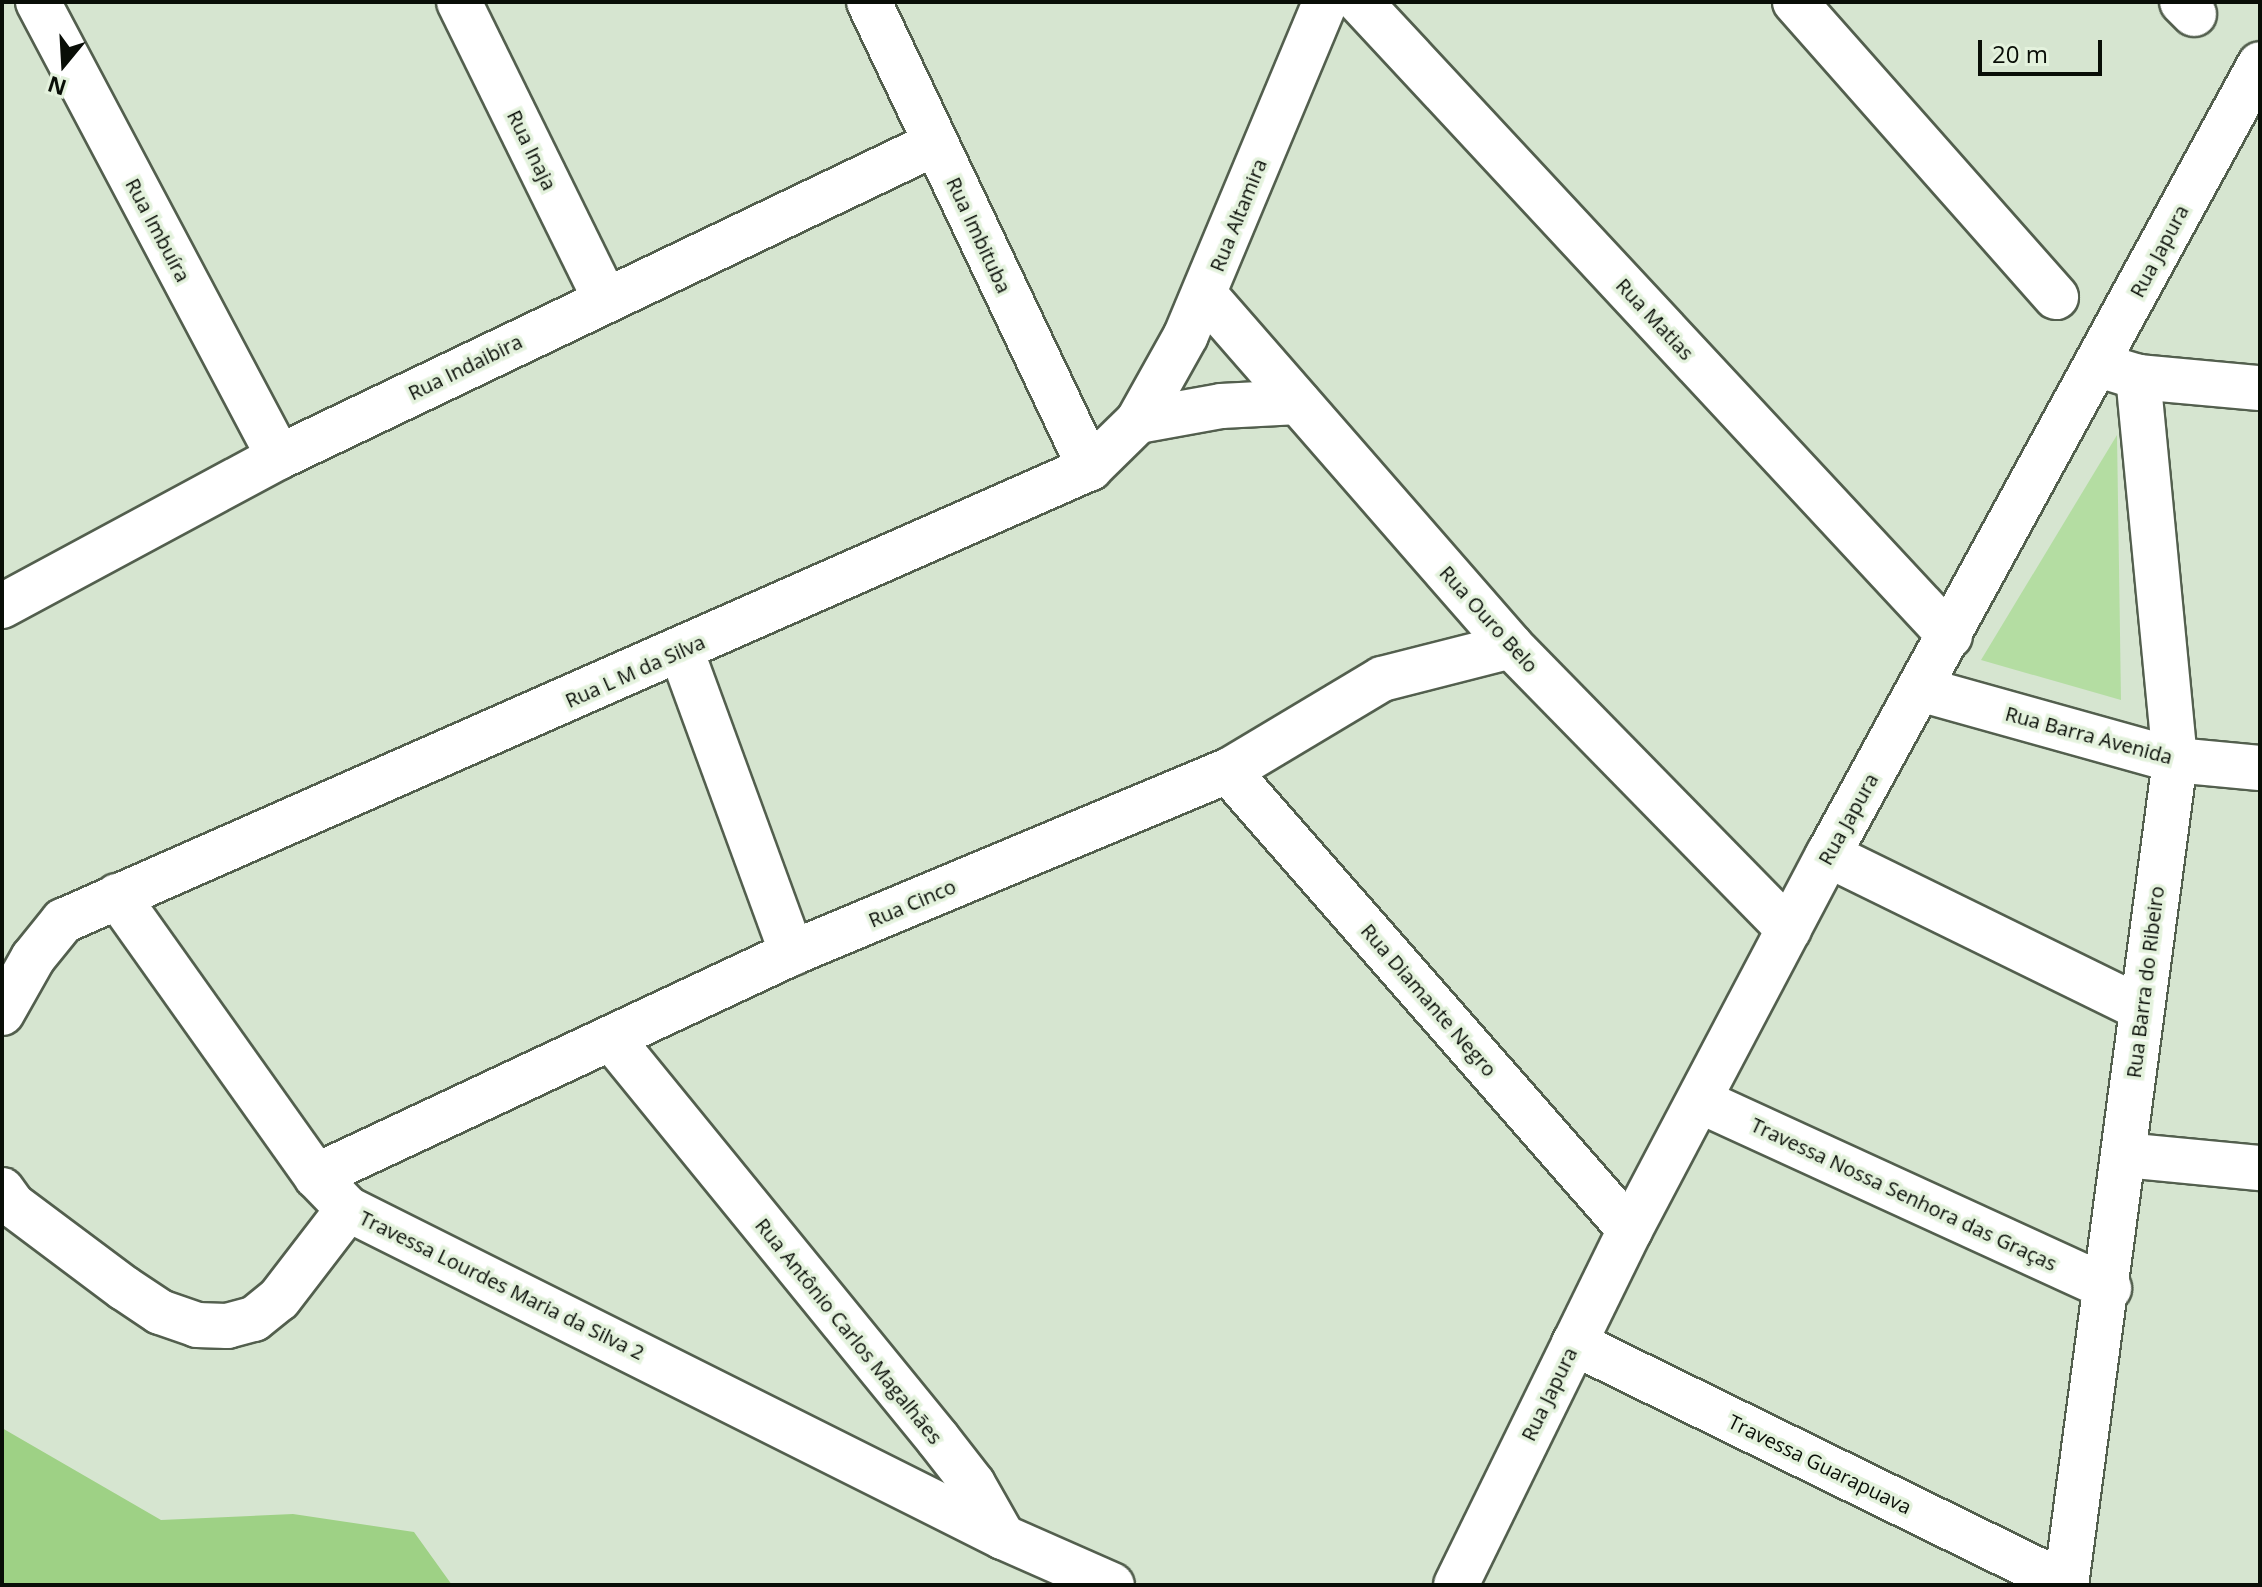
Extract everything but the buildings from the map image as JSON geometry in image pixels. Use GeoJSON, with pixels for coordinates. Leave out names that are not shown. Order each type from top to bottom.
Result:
{"type":"FeatureCollection","features":[{"type":"Feature","properties":{"kind":"street","name":"Rua Imbuíra"},"geometry":{"type":"LineString","coordinates":[[38,2],[279,457]]}},
{"type":"Feature","properties":{"kind":"street","name":"Rua Inaja"},"geometry":{"type":"LineString","coordinates":[[459,2],[605,299]]}},
{"type":"Feature","properties":{"kind":"street","name":"Rua Altamira"},"geometry":{"type":"LineString","coordinates":[[1138,421],[1205,295],[1325,2]]}},
{"type":"Feature","properties":{"kind":"street","name":"Rua Matias"},"geometry":{"type":"LineString","coordinates":[[1360,2],[1950,636]]}},
{"type":"Feature","properties":{"kind":"street","name":"Rua Imbituba"},"geometry":{"type":"LineString","coordinates":[[874,5],[1090,468]]}},
{"type":"Feature","properties":{"kind":"street"},"geometry":{"type":"LineString","coordinates":[[1806,6],[2056,297]]}},
{"type":"Feature","properties":{"kind":"street","name":"Rua Japura"},"geometry":{"type":"LineString","coordinates":[[1456,1585],[1630,1230],[1828,855],[2260,64]]}},
{"type":"Feature","properties":{"kind":"street","name":"Rua Indaibira"},"geometry":{"type":"LineString","coordinates":[[2,606],[279,457],[936,143]]}},
{"type":"Feature","properties":{"kind":"street","name":"Rua Ouro Belo"},"geometry":{"type":"LineString","coordinates":[[1205,295],[1511,646],[1789,930]]}},
{"type":"Feature","properties":{"kind":"street"},"geometry":{"type":"LineString","coordinates":[[2097,365],[2138,377],[2260,388]]}},
{"type":"Feature","properties":{"kind":"street","name":"Rua Barra do Ribeiro"},"geometry":{"type":"LineString","coordinates":[[2066,1585],[2109,1288],[2140,1008],[2175,760],[2138,377]]}},
{"type":"Feature","properties":{"kind":"street"},"geometry":{"type":"LineString","coordinates":[[1138,421],[1176,412],[1298,402]]}},
{"type":"Feature","properties":{"kind":"street","name":"Rua L M da Silva"},"geometry":{"type":"LineString","coordinates":[[2,1013],[33,958],[63,921],[1090,468],[1138,421]]}},
{"type":"Feature","properties":{"kind":"street","name":"Rua Cinco"},"geometry":{"type":"LineString","coordinates":[[316,1176],[792,953],[1228,771],[1382,679],[1511,646]]}},
{"type":"Feature","properties":{"kind":"street"},"geometry":{"type":"LineString","coordinates":[[681,650],[792,953]]}},
{"type":"Feature","properties":{"kind":"street","name":"Rua Barra Avenida"},"geometry":{"type":"LineString","coordinates":[[1920,689],[2175,760],[2260,768]]}},
{"type":"Feature","properties":{"kind":"street","name":"Rua Diamante Negro"},"geometry":{"type":"LineString","coordinates":[[1228,771],[1630,1230]]}},
{"type":"Feature","properties":{"kind":"street"},"geometry":{"type":"LineString","coordinates":[[1828,855],[2140,1008]]}},
{"type":"Feature","properties":{"kind":"street","name":"Travessa Lourdes Maria da Silva 2"},"geometry":{"type":"LineString","coordinates":[[117,896],[316,1176],[348,1209],[1003,1537]]}},
{"type":"Feature","properties":{"kind":"street","name":"Rua Antônio Carlos Magalhães"},"geometry":{"type":"LineString","coordinates":[[611,1038],[955,1461],[1003,1537]]}},
{"type":"Feature","properties":{"kind":"street","name":"Travessa Nossa Senhora das Graças"},"geometry":{"type":"LineString","coordinates":[[1700,1101],[2109,1288]]}},
{"type":"Feature","properties":{"kind":"street"},"geometry":{"type":"LineString","coordinates":[[2124,1155],[2260,1168]]}},
{"type":"Feature","properties":{"kind":"street"},"geometry":{"type":"LineString","coordinates":[[2,1190],[13,1205],[124,1288],[160,1312],[197,1325],[227,1326],[254,1319],[279,1299],[348,1209]]}},
{"type":"Feature","properties":{"kind":"street","name":"Travessa Guarapuava"},"geometry":{"type":"LineString","coordinates":[[1574,1343],[2066,1585]]}},
{"type":"Feature","properties":{"kind":"street"},"geometry":{"type":"LineString","coordinates":[[1003,1537],[1112,1585]]}},
{"type":"Feature","properties":{"kind":"shaded area"},"geometry":{"type":"Polygon","coordinates":[[[2117,435],[2121,700],[1981,660],[2117,435]]]}},
{"type":"Feature","properties":{"kind":"shaded area"},"geometry":{"type":"Polygon","coordinates":[[[2,1428],[161,1520],[293,1514],[414,1532],[452,1585],[2,1585],[2,1428]]]}}]}
